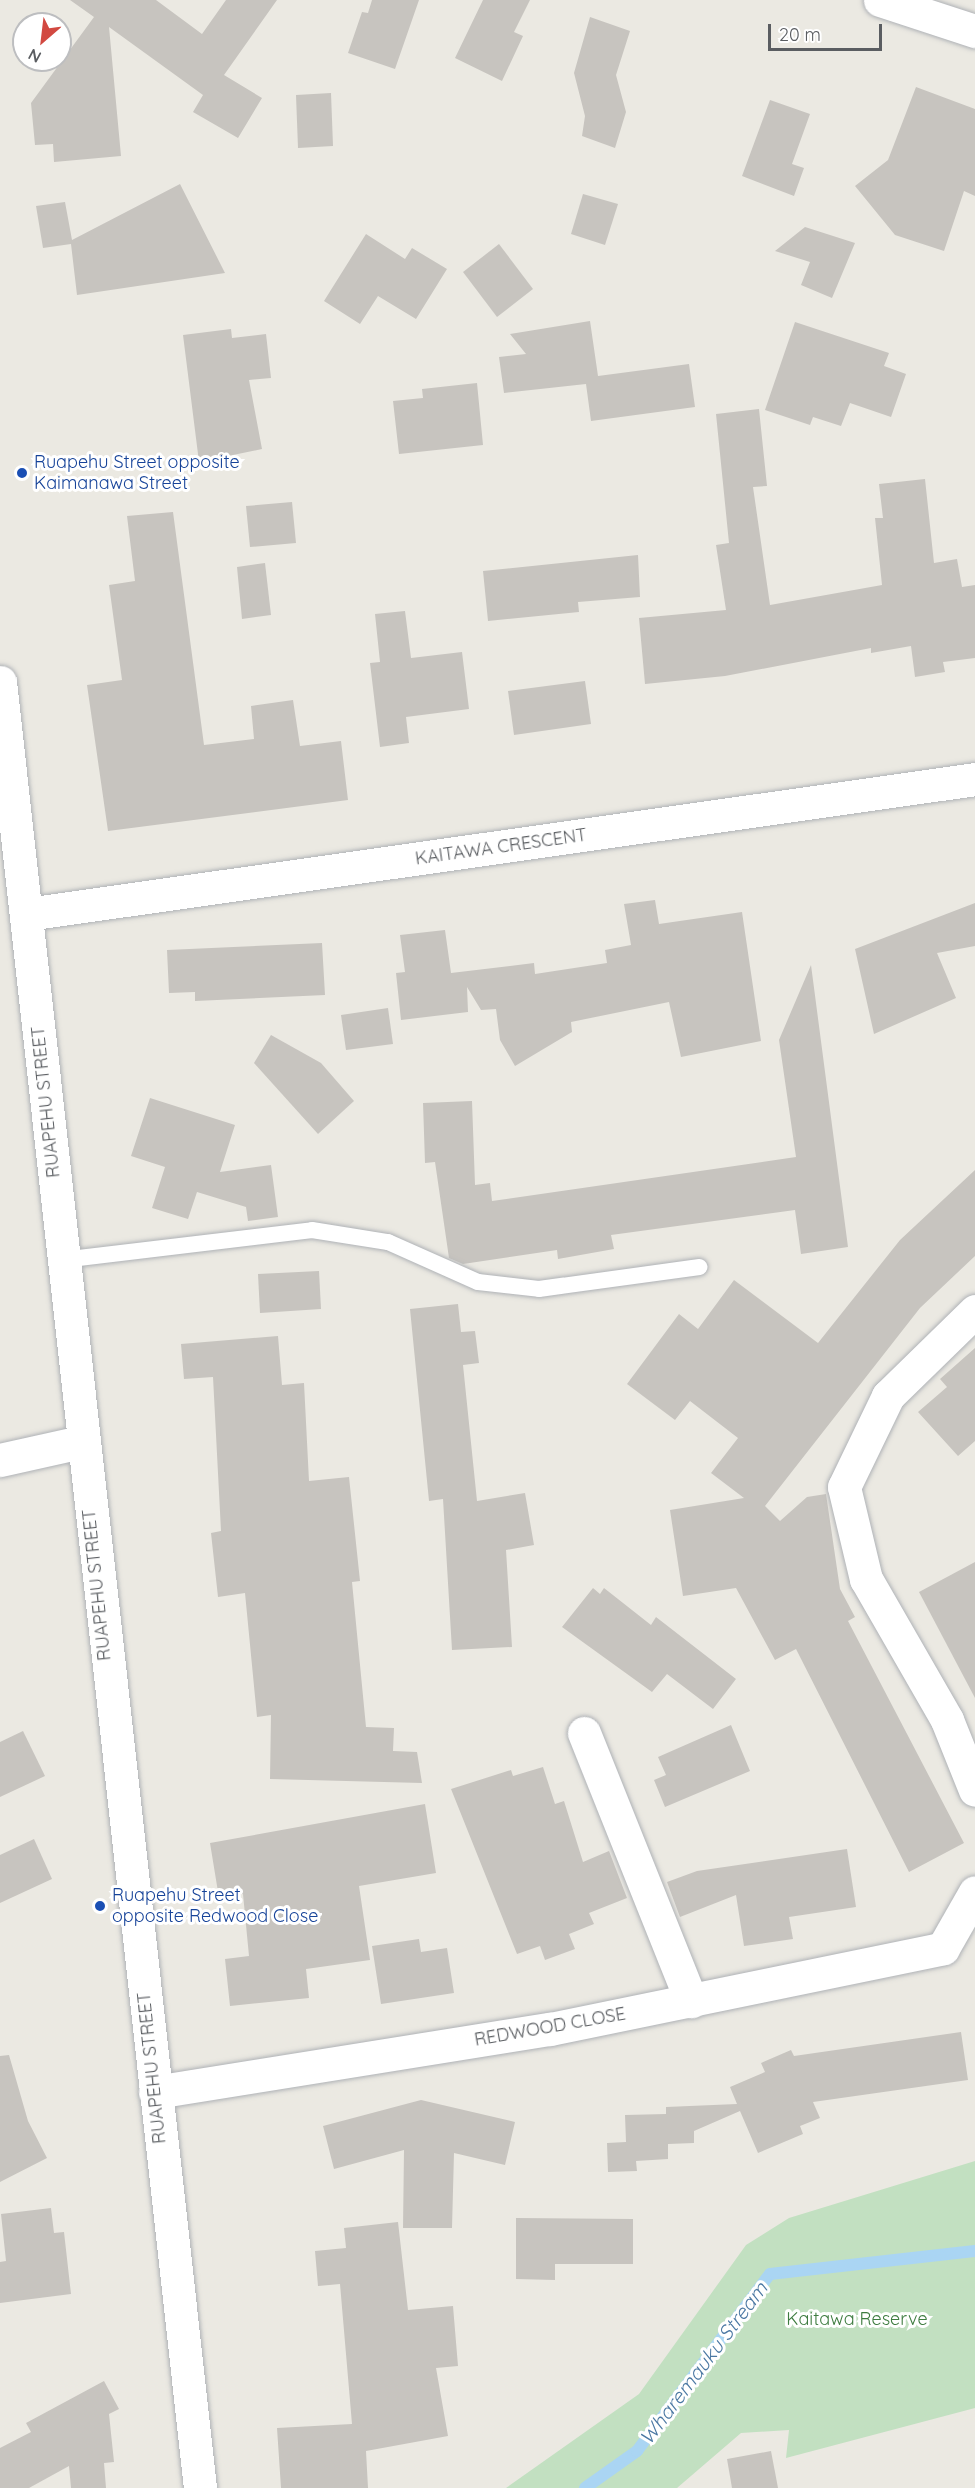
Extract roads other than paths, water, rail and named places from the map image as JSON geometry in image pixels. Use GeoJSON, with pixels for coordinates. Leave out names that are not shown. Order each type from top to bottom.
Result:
{"type":"FeatureCollection","features":[{"type":"Feature","properties":{"kind":"street"},"geometry":{"type":"LineString","coordinates":[[880,0],[975,31]]}},
{"type":"Feature","properties":{"kind":"street","name":"RUAPEHU STREET"},"geometry":{"type":"LineString","coordinates":[[0,682],[27,914],[81,1442],[200,2488]]}},
{"type":"Feature","properties":{"kind":"street","name":"KAITAWA CRESCENT"},"geometry":{"type":"LineString","coordinates":[[27,914],[975,779]]}},
{"type":"Feature","properties":{"kind":"street"},"geometry":{"type":"LineString","coordinates":[[975,1311],[888,1396],[844,1486],[866,1579],[947,1720],[975,1790]]}},
{"type":"Feature","properties":{"kind":"street"},"geometry":{"type":"LineString","coordinates":[[0,1460],[81,1442]]}},
{"type":"Feature","properties":{"kind":"street"},"geometry":{"type":"LineString","coordinates":[[584,1733],[691,2001]]}},
{"type":"Feature","properties":{"kind":"street","name":"REDWOOD CLOSE"},"geometry":{"type":"LineString","coordinates":[[154,2092],[550,2029],[943,1948],[975,1892]]}},
{"type":"Feature","properties":{"kind":"lane"},"geometry":{"type":"LineString","coordinates":[[62,1260],[329,1230],[388,1242],[478,1282],[539,1289],[699,1267]]}},
{"type":"Feature","properties":{"kind":"waterway","name":"Wharemauku Stream"},"geometry":{"type":"LineString","coordinates":[[585,2488],[637,2451],[770,2274],[975,2251]]}},
{"type":"Feature","properties":{"kind":"place","name":"Ruapehu Street opposite Kaimanawa Street"},"geometry":{"type":"Point","coordinates":[22,473]}},
{"type":"Feature","properties":{"kind":"place","name":"Ruapehu Street opposite Redwood Close"},"geometry":{"type":"Point","coordinates":[100,1906]}},
{"type":"Feature","properties":{"kind":"park label","name":"Kaitawa Reserve"},"geometry":{"type":"Point","coordinates":[857,2319]}}]}
